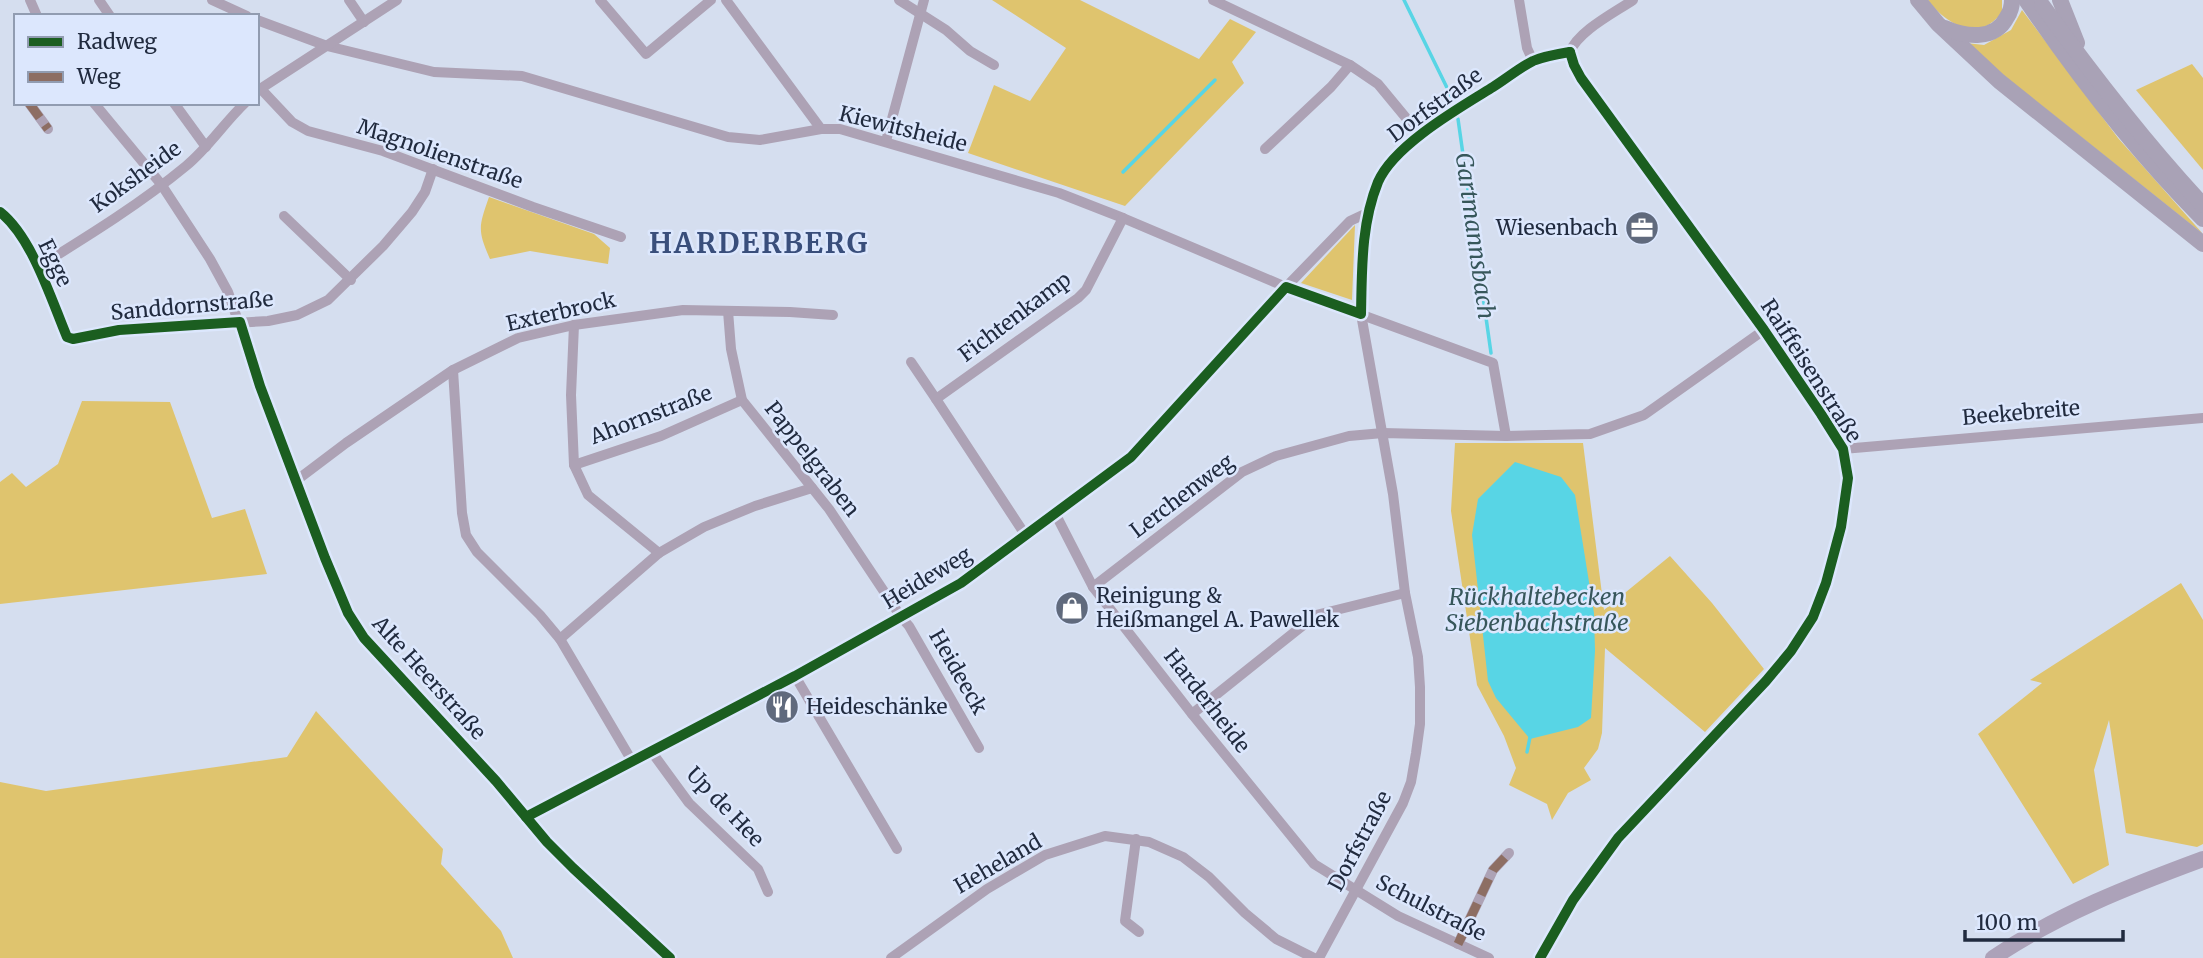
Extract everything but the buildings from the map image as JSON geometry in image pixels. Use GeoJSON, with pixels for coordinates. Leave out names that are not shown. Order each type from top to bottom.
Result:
{"type":"FeatureCollection","features":[{"type":"Feature","properties":{"kind":"highway"},"geometry":{"type":"LineString","coordinates":[[1918,0],[1938,24],[1999,81],[2203,244]]}},
{"type":"Feature","properties":{"kind":"highway"},"geometry":{"type":"LineString","coordinates":[[1938,24],[1966,35],[1980,36],[2002,25],[2012,0]]}},
{"type":"Feature","properties":{"kind":"highway"},"geometry":{"type":"LineString","coordinates":[[2026,0],[2077,74],[2170,187],[2203,219]]}},
{"type":"Feature","properties":{"kind":"highway"},"geometry":{"type":"LineString","coordinates":[[2038,0],[2150,145],[2203,205]]}},
{"type":"Feature","properties":{"kind":"highway"},"geometry":{"type":"LineString","coordinates":[[2060,0],[2088,67]]}},
{"type":"Feature","properties":{"kind":"main road"},"geometry":{"type":"LineString","coordinates":[[1993,958],[2071,912],[2129,886],[2203,859]]}},
{"type":"Feature","properties":{"kind":"street"},"geometry":{"type":"LineString","coordinates":[[212,0],[243,14]]}},
{"type":"Feature","properties":{"kind":"street"},"geometry":{"type":"LineString","coordinates":[[349,0],[364,22]]}},
{"type":"Feature","properties":{"kind":"street"},"geometry":{"type":"LineString","coordinates":[[259,90],[397,0]]}},
{"type":"Feature","properties":{"kind":"street"},"geometry":{"type":"LineString","coordinates":[[600,0],[646,54],[711,0]]}},
{"type":"Feature","properties":{"kind":"street"},"geometry":{"type":"LineString","coordinates":[[726,0],[821,129]]}},
{"type":"Feature","properties":{"kind":"street"},"geometry":{"type":"LineString","coordinates":[[899,0],[993,65]]}},
{"type":"Feature","properties":{"kind":"street"},"geometry":{"type":"LineString","coordinates":[[886,141],[924,0]]}},
{"type":"Feature","properties":{"kind":"street"},"geometry":{"type":"LineString","coordinates":[[1518,0],[1527,48],[1533,61]]}},
{"type":"Feature","properties":{"kind":"street"},"geometry":{"type":"LineString","coordinates":[[1570,52],[1573,42],[1633,0]]}},
{"type":"Feature","properties":{"kind":"street"},"geometry":{"type":"LineString","coordinates":[[1218,1],[1350,65],[1378,84],[1421,135]]}},
{"type":"Feature","properties":{"kind":"street","name":"Kiewitsheide"},"geometry":{"type":"LineString","coordinates":[[259,21],[327,46],[434,72],[522,76],[729,137],[760,139],[821,129],[840,129],[1059,193],[1286,287],[1493,363],[1506,436]]}},
{"type":"Feature","properties":{"kind":"street","name":"Dorfstraße"},"geometry":{"type":"LineString","coordinates":[[1317,958],[1403,803],[1411,782],[1420,724],[1418,657],[1405,593],[1393,494],[1361,314],[1362,258],[1367,213],[1385,169],[1421,135],[1533,61],[1570,52]]}},
{"type":"Feature","properties":{"kind":"street","name":"Raiffeisenstraße"},"geometry":{"type":"LineString","coordinates":[[1540,958],[1573,900],[1618,838],[1766,681],[1791,651],[1813,617],[1826,583],[1841,527],[1848,478],[1843,449],[1764,330],[1581,78],[1570,52]]}},
{"type":"Feature","properties":{"kind":"street"},"geometry":{"type":"LineString","coordinates":[[1265,149],[1331,87],[1350,65]]}},
{"type":"Feature","properties":{"kind":"street","name":"Magnolienstraße"},"geometry":{"type":"LineString","coordinates":[[259,90],[292,122],[308,131],[383,151],[621,237]]}},
{"type":"Feature","properties":{"kind":"street"},"geometry":{"type":"LineString","coordinates":[[30,105],[48,129]]}},
{"type":"Feature","properties":{"kind":"street","name":"Alte Heerstraße"},"geometry":{"type":"LineString","coordinates":[[96,105],[162,184],[228,292],[263,396],[348,613],[365,638],[573,868],[670,958]]}},
{"type":"Feature","properties":{"kind":"street"},"geometry":{"type":"LineString","coordinates":[[175,105],[206,147]]}},
{"type":"Feature","properties":{"kind":"street","name":"Koksheide"},"geometry":{"type":"LineString","coordinates":[[38,267],[187,166],[243,105]]}},
{"type":"Feature","properties":{"kind":"street","name":"Sanddornstraße"},"geometry":{"type":"LineString","coordinates":[[67,337],[73,339],[119,330],[268,321],[297,315],[328,300],[383,246],[425,192],[433,169]]}},
{"type":"Feature","properties":{"kind":"street","name":"Egge"},"geometry":{"type":"LineString","coordinates":[[0,212],[15,226],[38,267],[67,337]]}},
{"type":"Feature","properties":{"kind":"street","name":"Heideweg"},"geometry":{"type":"LineString","coordinates":[[526,817],[795,676],[961,583],[1131,457],[1286,287],[1350,221],[1367,213]]}},
{"type":"Feature","properties":{"kind":"street"},"geometry":{"type":"LineString","coordinates":[[284,216],[351,280]]}},
{"type":"Feature","properties":{"kind":"street","name":"Fichtenkamp"},"geometry":{"type":"LineString","coordinates":[[936,399],[1078,298],[1086,290],[1123,218]]}},
{"type":"Feature","properties":{"kind":"street","name":"Exterbrock"},"geometry":{"type":"LineString","coordinates":[[297,480],[453,370],[518,338],[574,325],[683,310],[790,312],[833,316]]}},
{"type":"Feature","properties":{"kind":"street","name":"Pappelgraben"},"geometry":{"type":"LineString","coordinates":[[728,311],[742,400],[829,509],[901,617]]}},
{"type":"Feature","properties":{"kind":"street"},"geometry":{"type":"LineString","coordinates":[[574,325],[571,395],[573,465],[588,495],[659,553]]}},
{"type":"Feature","properties":{"kind":"street","name":"Lerchenweg"},"geometry":{"type":"LineString","coordinates":[[1093,587],[1242,472],[1276,456],[1349,436],[1383,433],[1506,436],[1590,434],[1644,415],[1764,330]]}},
{"type":"Feature","properties":{"kind":"street"},"geometry":{"type":"LineString","coordinates":[[911,362],[1026,536]]}},
{"type":"Feature","properties":{"kind":"street"},"geometry":{"type":"LineString","coordinates":[[453,370],[462,513],[466,535],[477,552],[560,639],[632,761]]}},
{"type":"Feature","properties":{"kind":"street","name":"Ahornstraße"},"geometry":{"type":"LineString","coordinates":[[573,465],[661,436],[742,400]]}},
{"type":"Feature","properties":{"kind":"street","name":"Beekebreite"},"geometry":{"type":"LineString","coordinates":[[1843,449],[2203,418]]}},
{"type":"Feature","properties":{"kind":"street"},"geometry":{"type":"LineString","coordinates":[[560,639],[659,553],[704,527],[755,506],[812,488]]}},
{"type":"Feature","properties":{"kind":"street","name":"Harderheide"},"geometry":{"type":"LineString","coordinates":[[1055,513],[1093,587],[1192,714],[1314,864],[1356,891]]}},
{"type":"Feature","properties":{"kind":"street"},"geometry":{"type":"LineString","coordinates":[[1192,714],[1316,615],[1405,593]]}},
{"type":"Feature","properties":{"kind":"street","name":"Heideeck"},"geometry":{"type":"LineString","coordinates":[[901,617],[909,626],[979,748]]}},
{"type":"Feature","properties":{"kind":"street"},"geometry":{"type":"LineString","coordinates":[[795,676],[897,849]]}},
{"type":"Feature","properties":{"kind":"street","name":"Up de Hee"},"geometry":{"type":"LineString","coordinates":[[651,751],[689,803],[758,869],[768,892]]}},
{"type":"Feature","properties":{"kind":"street","name":"Heheland"},"geometry":{"type":"LineString","coordinates":[[891,958],[987,889],[1045,855],[1105,836],[1149,842],[1183,857],[1209,877],[1276,939],[1317,958]]}},
{"type":"Feature","properties":{"kind":"street"},"geometry":{"type":"LineString","coordinates":[[1136,839],[1125,921],[1139,932]]}},
{"type":"Feature","properties":{"kind":"street"},"geometry":{"type":"LineString","coordinates":[[1458,944],[1493,870],[1509,853]]}},
{"type":"Feature","properties":{"kind":"street","name":"Schulstraße"},"geometry":{"type":"LineString","coordinates":[[1356,891],[1398,916],[1489,958]]}},
{"type":"Feature","properties":{"kind":"shaded area"},"geometry":{"type":"Polygon","coordinates":[[[992,0],[1080,0],[1199,59],[1230,19],[1256,32],[1232,62],[1244,83],[1125,206],[968,153],[994,85],[1030,101],[1066,48],[992,0]]]}},
{"type":"Feature","properties":{"kind":"shaded area"},"geometry":{"type":"Polygon","coordinates":[[[1928,0],[2002,0],[2002,14],[1986,26],[1969,29],[1945,18],[1928,0]]]}},
{"type":"Feature","properties":{"kind":"shaded area"},"geometry":{"type":"Polygon","coordinates":[[[2022,10],[2118,138],[2203,234],[1966,43],[1984,45],[2011,30],[2022,10]]]}},
{"type":"Feature","properties":{"kind":"shaded area"},"geometry":{"type":"Polygon","coordinates":[[[2192,64],[2203,78],[2203,170],[2136,90],[2192,64]]]}},
{"type":"Feature","properties":{"kind":"shaded area"},"geometry":{"type":"Polygon","coordinates":[[[489,197],[594,234],[610,248],[608,264],[530,251],[490,259],[481,234],[489,197]]]}},
{"type":"Feature","properties":{"kind":"shaded area"},"geometry":{"type":"Polygon","coordinates":[[[1355,225],[1352,300],[1301,283],[1355,225]]]}},
{"type":"Feature","properties":{"kind":"shaded area"},"geometry":{"type":"Polygon","coordinates":[[[82,401],[170,402],[212,518],[245,509],[267,574],[0,604],[0,482],[12,473],[26,487],[58,464],[82,401]]]}},
{"type":"Feature","properties":{"kind":"shaded area"},"geometry":{"type":"Polygon","coordinates":[[[1455,443],[1583,443],[1604,610],[1670,556],[1712,603],[1764,669],[1705,732],[1605,648],[1602,733],[1598,749],[1584,768],[1591,780],[1568,793],[1552,820],[1547,804],[1509,785],[1516,768],[1504,736],[1477,685],[1451,511],[1455,443]]]}},
{"type":"Feature","properties":{"kind":"shaded area"},"geometry":{"type":"Polygon","coordinates":[[[2181,583],[2203,620],[2203,844],[2197,847],[2126,833],[2109,720],[2094,770],[2109,865],[2073,884],[1978,734],[2042,683],[2030,680],[2181,583]]]}},
{"type":"Feature","properties":{"kind":"shaded area"},"geometry":{"type":"Polygon","coordinates":[[[316,711],[443,849],[441,864],[501,931],[513,958],[0,958],[0,782],[46,791],[287,757],[316,711]]]}},
{"type":"Feature","properties":{"kind":"water","name":"Rückhaltebecken Siebenbachstraße"},"geometry":{"type":"Polygon","coordinates":[[[1515,462],[1561,477],[1575,495],[1594,613],[1591,718],[1578,727],[1530,739],[1496,698],[1488,681],[1472,535],[1478,499],[1515,462]]]}},
{"type":"Feature","properties":{"kind":"waterway","name":"Gartmannsbach"},"geometry":{"type":"LineString","coordinates":[[1404,0],[1453,100]]}},
{"type":"Feature","properties":{"kind":"waterway"},"geometry":{"type":"LineString","coordinates":[[1123,172],[1215,80]]}},
{"type":"Feature","properties":{"kind":"waterway","name":"Gartmannsbach"},"geometry":{"type":"LineString","coordinates":[[1458,119],[1491,353]]}},
{"type":"Feature","properties":{"kind":"waterway","name":"Gartmannsbach"},"geometry":{"type":"LineString","coordinates":[[1527,752],[1530,737]]}},
{"type":"Feature","properties":{"kind":"marked path"},"geometry":{"type":"LineString","coordinates":[[30,105],[48,129]]}},
{"type":"Feature","properties":{"kind":"marked path"},"geometry":{"type":"LineString","coordinates":[[1458,944],[1493,870],[1509,853]]}},
{"type":"Feature","properties":{"kind":"cycle path"},"geometry":{"type":"LineString","coordinates":[[526,817],[795,676],[961,583],[1131,457],[1286,287],[1361,314],[1365,230],[1372,198],[1386,168],[1429,128],[1523,67],[1542,58],[1570,52]]}},
{"type":"Feature","properties":{"kind":"cycle path"},"geometry":{"type":"LineString","coordinates":[[1540,958],[1573,900],[1618,838],[1766,681],[1791,651],[1813,617],[1826,583],[1841,527],[1848,478],[1843,449],[1821,414],[1764,330],[1581,78],[1570,52]]}},
{"type":"Feature","properties":{"kind":"cycle path"},"geometry":{"type":"LineString","coordinates":[[0,212],[22,237],[31,253],[67,337],[73,339],[119,330],[240,322],[260,386],[325,558],[348,613],[364,638],[496,781],[547,842],[670,958]]}},
{"type":"Feature","properties":{"kind":"place","name":"Wiesenbach"},"geometry":{"type":"Point","coordinates":[1642,228]}},
{"type":"Feature","properties":{"kind":"place","name":"Reinigung & Heißmangel A. Pawellek"},"geometry":{"type":"Point","coordinates":[1072,608]}},
{"type":"Feature","properties":{"kind":"place","name":"Heideschänke"},"geometry":{"type":"Point","coordinates":[782,707]}},
{"type":"Feature","properties":{"kind":"district","name":"HARDERBERG"},"geometry":{"type":"Point","coordinates":[759,243]}}]}
